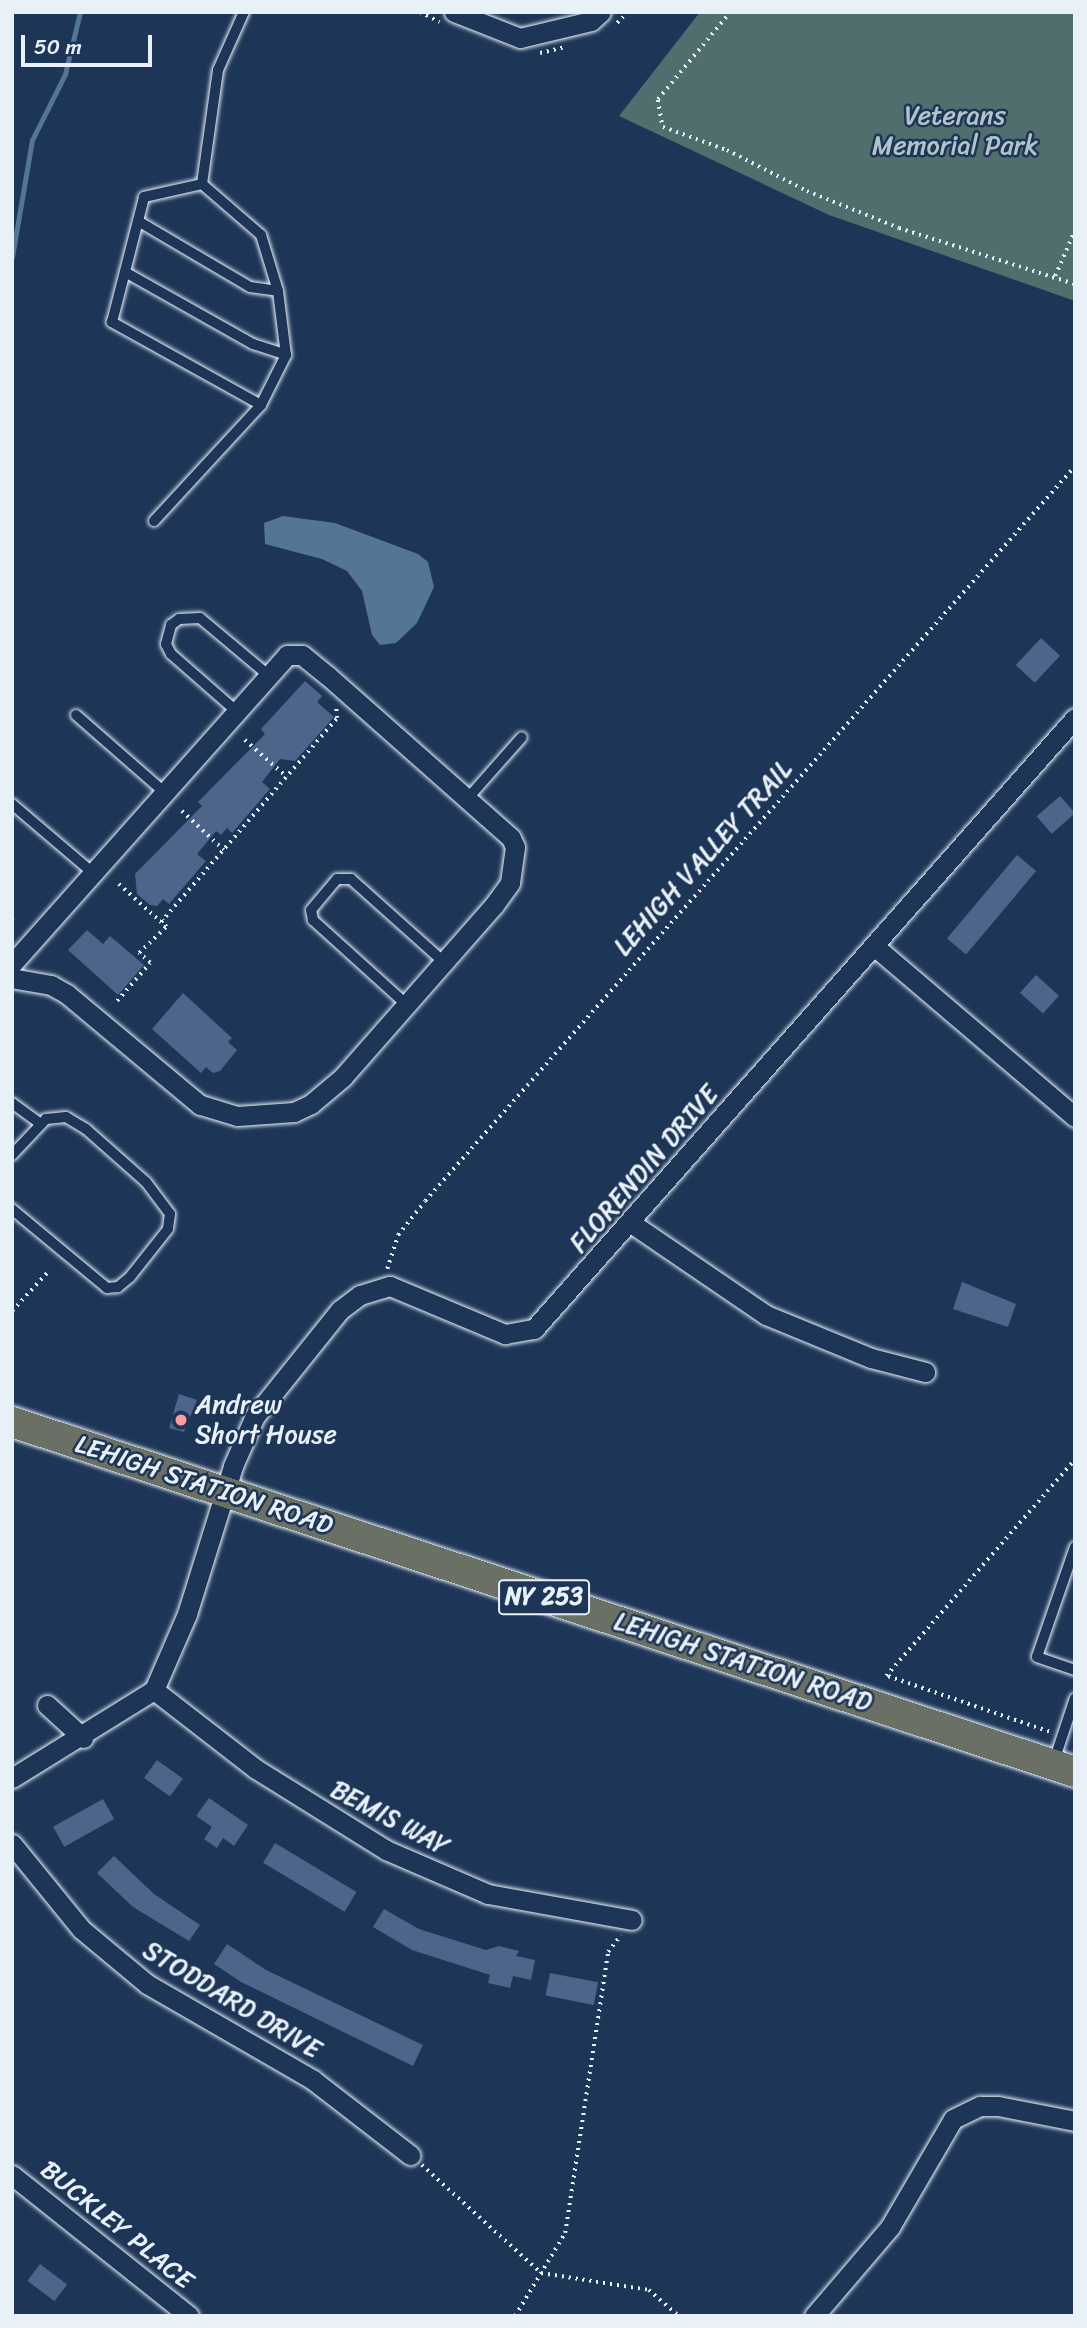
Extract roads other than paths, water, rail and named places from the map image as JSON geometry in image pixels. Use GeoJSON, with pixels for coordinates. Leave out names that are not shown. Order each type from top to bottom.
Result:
{"type":"FeatureCollection","features":[{"type":"Feature","properties":{"kind":"main road","name":"LEHIGH STATION ROAD"},"geometry":{"type":"LineString","coordinates":[[12,1422],[1064,1768]]}},
{"type":"Feature","properties":{"kind":"street"},"geometry":{"type":"LineString","coordinates":[[454,12],[520,38],[591,21],[601,12]]}},
{"type":"Feature","properties":{"kind":"street"},"geometry":{"type":"LineString","coordinates":[[12,964],[279,660],[295,654],[328,676],[511,838],[514,870],[494,905],[343,1077],[311,1104],[293,1112],[237,1115],[200,1105],[67,994],[51,985],[12,978]]}},
{"type":"Feature","properties":{"kind":"street","name":"FLORENDIN DRIVE"},"geometry":{"type":"LineString","coordinates":[[227,1492],[255,1416],[289,1369],[340,1310],[360,1295],[382,1287],[417,1295],[486,1328],[523,1334],[548,1318],[874,946],[1070,732]]}},
{"type":"Feature","properties":{"kind":"street"},"geometry":{"type":"LineString","coordinates":[[874,946],[1075,1116]]}},
{"type":"Feature","properties":{"kind":"street"},"geometry":{"type":"LineString","coordinates":[[631,1223],[766,1315],[871,1358],[925,1372]]}},
{"type":"Feature","properties":{"kind":"street"},"geometry":{"type":"LineString","coordinates":[[12,1778],[83,1738],[155,1690],[187,1614],[227,1492]]}},
{"type":"Feature","properties":{"kind":"street","name":"BEMIS WAY"},"geometry":{"type":"LineString","coordinates":[[155,1690],[256,1769],[386,1850],[488,1894],[632,1920]]}},
{"type":"Feature","properties":{"kind":"street"},"geometry":{"type":"LineString","coordinates":[[47,1705],[83,1738]]}},
{"type":"Feature","properties":{"kind":"street","name":"STODDARD DRIVE"},"geometry":{"type":"LineString","coordinates":[[12,1844],[81,1929],[147,1984],[313,2080],[410,2155]]}},
{"type":"Feature","properties":{"kind":"street"},"geometry":{"type":"LineString","coordinates":[[814,2316],[890,2227],[953,2119],[980,2106],[998,2106],[1075,2120]]}},
{"type":"Feature","properties":{"kind":"street","name":"BUCKLEY PLACE"},"geometry":{"type":"LineString","coordinates":[[12,2175],[188,2316]]}},
{"type":"Feature","properties":{"kind":"lane"},"geometry":{"type":"LineString","coordinates":[[202,184],[218,70],[244,12]]}},
{"type":"Feature","properties":{"kind":"lane"},"geometry":{"type":"LineString","coordinates":[[202,184],[144,197],[112,322],[261,405]]}},
{"type":"Feature","properties":{"kind":"lane"},"geometry":{"type":"LineString","coordinates":[[154,521],[261,405],[286,355],[278,291],[261,234],[202,184]]}},
{"type":"Feature","properties":{"kind":"lane"},"geometry":{"type":"LineString","coordinates":[[138,221],[250,287],[278,291]]}},
{"type":"Feature","properties":{"kind":"lane"},"geometry":{"type":"LineString","coordinates":[[125,272],[253,344],[286,355]]}},
{"type":"Feature","properties":{"kind":"lane"},"geometry":{"type":"LineString","coordinates":[[235,710],[171,654],[166,644],[171,625],[179,619],[200,618],[267,674]]}},
{"type":"Feature","properties":{"kind":"lane"},"geometry":{"type":"LineString","coordinates":[[76,715],[164,792]]}},
{"type":"Feature","properties":{"kind":"lane"},"geometry":{"type":"LineString","coordinates":[[468,798],[522,737]]}},
{"type":"Feature","properties":{"kind":"lane"},"geometry":{"type":"LineString","coordinates":[[12,804],[93,873]]}},
{"type":"Feature","properties":{"kind":"lane"},"geometry":{"type":"LineString","coordinates":[[407,1005],[313,920],[311,909],[337,880],[351,878],[445,963]]}},
{"type":"Feature","properties":{"kind":"lane"},"geometry":{"type":"LineString","coordinates":[[12,1103],[40,1123]]}},
{"type":"Feature","properties":{"kind":"lane"},"geometry":{"type":"LineString","coordinates":[[12,1155],[40,1123],[66,1117],[86,1129],[164,1202],[170,1214],[168,1229],[130,1276],[118,1287],[107,1288],[12,1209]]}},
{"type":"Feature","properties":{"kind":"lane"},"geometry":{"type":"LineString","coordinates":[[1075,1547],[1037,1657],[1075,1670]]}},
{"type":"Feature","properties":{"kind":"lane"},"geometry":{"type":"LineString","coordinates":[[1064,1768],[1062,1736],[1075,1698]]}},
{"type":"Feature","properties":{"kind":"water"},"geometry":{"type":"Polygon","coordinates":[[[283,516],[335,523],[418,554],[428,562],[434,587],[417,623],[396,643],[380,645],[372,635],[362,591],[347,571],[322,559],[265,544],[264,523],[283,516]]]}},
{"type":"Feature","properties":{"kind":"waterway"},"geometry":{"type":"LineString","coordinates":[[12,257],[32,140],[65,74],[80,12]]}},
{"type":"Feature","properties":{"kind":"place","name":"Andrew Short House"},"geometry":{"type":"Point","coordinates":[181,1420]}},
{"type":"Feature","properties":{"kind":"park label","name":"Veterans Memorial Park"},"geometry":{"type":"Point","coordinates":[955,131]}}]}
